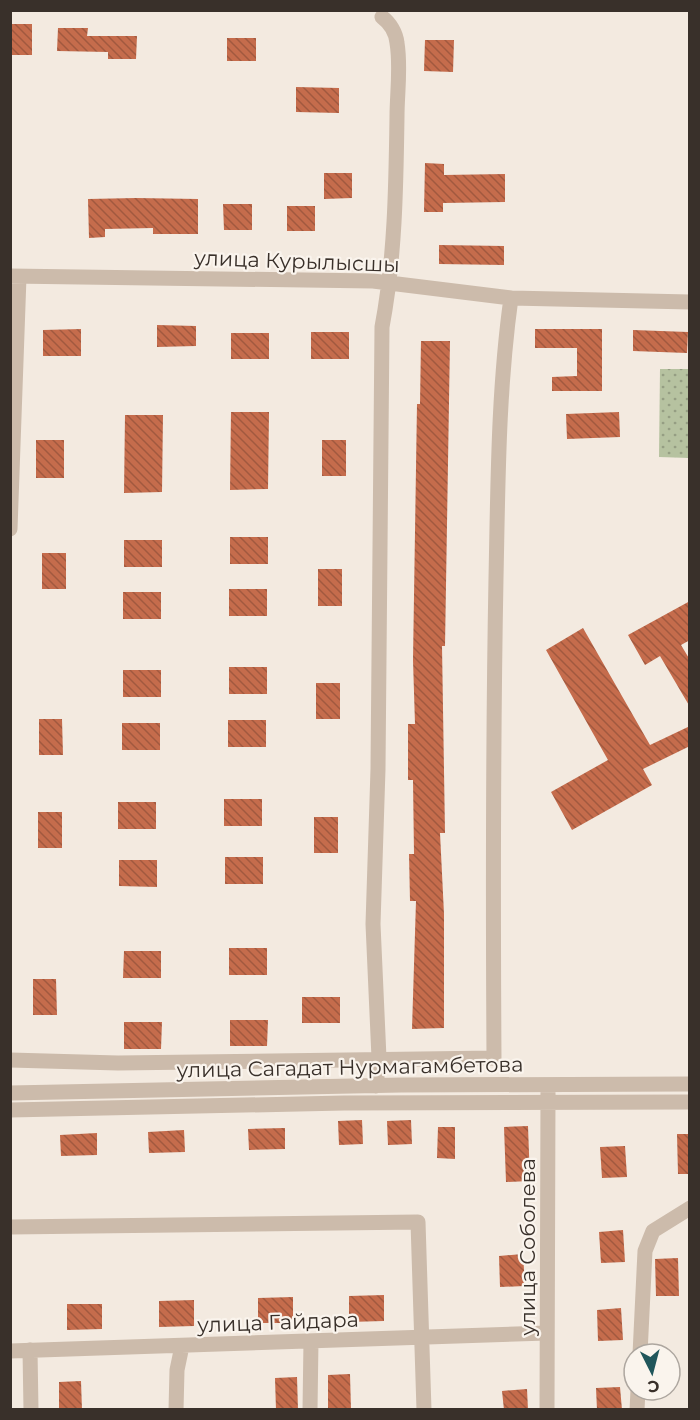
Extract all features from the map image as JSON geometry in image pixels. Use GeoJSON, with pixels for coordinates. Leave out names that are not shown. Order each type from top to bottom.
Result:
{"type":"FeatureCollection","features":[{"type":"Feature","properties":{"kind":"street"},"geometry":{"type":"LineString","coordinates":[[376,1086],[379,1058],[373,924],[378,769],[382,327],[390,283],[396,170],[398,42],[390,23],[382,17]]}},
{"type":"Feature","properties":{"kind":"street"},"geometry":{"type":"LineString","coordinates":[[10,529],[15,276]]}},
{"type":"Feature","properties":{"kind":"street","name":"улица Курылысшы"},"geometry":{"type":"LineString","coordinates":[[15,276],[373,281],[512,298],[690,302]]}},
{"type":"Feature","properties":{"kind":"street"},"geometry":{"type":"LineString","coordinates":[[10,1060],[118,1063],[494,1058],[493,837],[498,498],[504,353],[512,298]]}},
{"type":"Feature","properties":{"kind":"street","name":"улица Соболева"},"geometry":{"type":"LineString","coordinates":[[547,1410],[548,1084]]}},
{"type":"Feature","properties":{"kind":"street","name":"улица Сагадат Нурмагамбетова"},"geometry":{"type":"LineString","coordinates":[[10,1093],[376,1086],[690,1084]]}},
{"type":"Feature","properties":{"kind":"street"},"geometry":{"type":"LineString","coordinates":[[10,1110],[690,1102]]}},
{"type":"Feature","properties":{"kind":"street"},"geometry":{"type":"LineString","coordinates":[[641,1342],[645,1251],[653,1231],[690,1208]]}},
{"type":"Feature","properties":{"kind":"street"},"geometry":{"type":"LineString","coordinates":[[10,1227],[418,1222],[424,1410]]}},
{"type":"Feature","properties":{"kind":"street","name":"улица Гайдара"},"geometry":{"type":"LineString","coordinates":[[10,1351],[547,1333]]}},
{"type":"Feature","properties":{"kind":"street"},"geometry":{"type":"LineString","coordinates":[[310,1410],[311,1341]]}},
{"type":"Feature","properties":{"kind":"street"},"geometry":{"type":"LineString","coordinates":[[176,1410],[177,1370],[182,1346]]}},
{"type":"Feature","properties":{"kind":"street"},"geometry":{"type":"LineString","coordinates":[[30,1350],[32,1410]]}},
{"type":"Feature","properties":{"kind":"green space"},"geometry":{"type":"Polygon","coordinates":[[[660,369],[689,369],[689,458],[659,457],[660,369]]]}},
{"type":"Feature","properties":{"kind":"building"},"geometry":{"type":"Polygon","coordinates":[[[10,24],[32,24],[32,55],[10,55],[10,24]]]}},
{"type":"Feature","properties":{"kind":"building"},"geometry":{"type":"Polygon","coordinates":[[[58,28],[88,28],[87,36],[137,36],[136,59],[108,59],[108,52],[57,51],[58,28]]]}},
{"type":"Feature","properties":{"kind":"building"},"geometry":{"type":"Polygon","coordinates":[[[227,38],[256,38],[256,61],[227,61],[227,38]]]}},
{"type":"Feature","properties":{"kind":"building"},"geometry":{"type":"Polygon","coordinates":[[[425,40],[454,40],[453,72],[424,71],[425,40]]]}},
{"type":"Feature","properties":{"kind":"building"},"geometry":{"type":"Polygon","coordinates":[[[296,87],[339,88],[339,113],[296,112],[296,87]]]}},
{"type":"Feature","properties":{"kind":"building"},"geometry":{"type":"Polygon","coordinates":[[[425,163],[444,164],[444,175],[505,174],[505,202],[443,203],[443,212],[424,212],[425,163]]]}},
{"type":"Feature","properties":{"kind":"building"},"geometry":{"type":"Polygon","coordinates":[[[324,173],[352,173],[352,198],[324,199],[324,173]]]}},
{"type":"Feature","properties":{"kind":"building"},"geometry":{"type":"Polygon","coordinates":[[[88,199],[198,199],[198,234],[153,234],[153,228],[105,229],[105,237],[89,238],[88,199]]]}},
{"type":"Feature","properties":{"kind":"building"},"geometry":{"type":"Polygon","coordinates":[[[223,204],[252,204],[252,230],[224,230],[223,204]]]}},
{"type":"Feature","properties":{"kind":"building"},"geometry":{"type":"Polygon","coordinates":[[[287,206],[315,206],[315,231],[287,231],[287,206]]]}},
{"type":"Feature","properties":{"kind":"building"},"geometry":{"type":"Polygon","coordinates":[[[439,245],[504,246],[504,265],[439,264],[439,245]]]}},
{"type":"Feature","properties":{"kind":"building"},"geometry":{"type":"Polygon","coordinates":[[[157,325],[196,326],[196,346],[157,347],[157,325]]]}},
{"type":"Feature","properties":{"kind":"building"},"geometry":{"type":"Polygon","coordinates":[[[81,329],[81,356],[43,356],[43,330],[81,329]]]}},
{"type":"Feature","properties":{"kind":"building"},"geometry":{"type":"Polygon","coordinates":[[[535,329],[602,329],[602,391],[552,391],[552,377],[577,376],[577,348],[535,348],[535,329]]]}},
{"type":"Feature","properties":{"kind":"building"},"geometry":{"type":"Polygon","coordinates":[[[633,330],[688,332],[687,353],[633,351],[633,330]]]}},
{"type":"Feature","properties":{"kind":"building"},"geometry":{"type":"Polygon","coordinates":[[[311,332],[349,332],[349,359],[311,359],[311,332]]]}},
{"type":"Feature","properties":{"kind":"building"},"geometry":{"type":"Polygon","coordinates":[[[231,333],[269,333],[269,359],[231,359],[231,333]]]}},
{"type":"Feature","properties":{"kind":"building"},"geometry":{"type":"Polygon","coordinates":[[[421,341],[450,341],[445,646],[442,646],[445,833],[440,833],[444,914],[444,1028],[412,1029],[416,901],[410,901],[409,854],[414,854],[413,780],[408,780],[408,724],[415,724],[413,660],[417,404],[420,404],[421,341]]]}},
{"type":"Feature","properties":{"kind":"building"},"geometry":{"type":"Polygon","coordinates":[[[231,412],[269,412],[268,489],[230,490],[231,412]]]}},
{"type":"Feature","properties":{"kind":"building"},"geometry":{"type":"Polygon","coordinates":[[[619,412],[620,437],[567,439],[566,414],[619,412]]]}},
{"type":"Feature","properties":{"kind":"building"},"geometry":{"type":"Polygon","coordinates":[[[125,415],[163,415],[162,492],[124,493],[125,415]]]}},
{"type":"Feature","properties":{"kind":"building"},"geometry":{"type":"Polygon","coordinates":[[[36,440],[64,440],[64,478],[36,478],[36,440]]]}},
{"type":"Feature","properties":{"kind":"building"},"geometry":{"type":"Polygon","coordinates":[[[322,440],[346,440],[346,476],[322,476],[322,440]]]}},
{"type":"Feature","properties":{"kind":"building"},"geometry":{"type":"Polygon","coordinates":[[[230,537],[268,537],[268,564],[230,564],[230,537]]]}},
{"type":"Feature","properties":{"kind":"building"},"geometry":{"type":"Polygon","coordinates":[[[124,540],[162,540],[162,567],[124,567],[124,540]]]}},
{"type":"Feature","properties":{"kind":"building"},"geometry":{"type":"Polygon","coordinates":[[[42,553],[66,553],[66,589],[42,589],[42,553]]]}},
{"type":"Feature","properties":{"kind":"building"},"geometry":{"type":"Polygon","coordinates":[[[318,569],[342,569],[342,606],[318,606],[318,569]]]}},
{"type":"Feature","properties":{"kind":"building"},"geometry":{"type":"Polygon","coordinates":[[[229,589],[267,589],[267,616],[229,616],[229,589]]]}},
{"type":"Feature","properties":{"kind":"building"},"geometry":{"type":"Polygon","coordinates":[[[123,592],[161,592],[161,619],[123,619],[123,592]]]}},
{"type":"Feature","properties":{"kind":"building"},"geometry":{"type":"Polygon","coordinates":[[[690,601],[690,640],[681,645],[690,660],[690,707],[660,656],[645,665],[628,635],[690,601]]]}},
{"type":"Feature","properties":{"kind":"building"},"geometry":{"type":"Polygon","coordinates":[[[583,628],[650,745],[690,726],[690,746],[643,769],[652,785],[572,830],[551,792],[608,760],[546,650],[583,628]]]}},
{"type":"Feature","properties":{"kind":"building"},"geometry":{"type":"Polygon","coordinates":[[[229,667],[267,667],[267,694],[229,694],[229,667]]]}},
{"type":"Feature","properties":{"kind":"building"},"geometry":{"type":"Polygon","coordinates":[[[123,670],[161,670],[161,697],[123,697],[123,670]]]}},
{"type":"Feature","properties":{"kind":"building"},"geometry":{"type":"Polygon","coordinates":[[[316,683],[340,683],[340,719],[316,719],[316,683]]]}},
{"type":"Feature","properties":{"kind":"building"},"geometry":{"type":"Polygon","coordinates":[[[39,719],[62,719],[63,755],[39,755],[39,719]]]}},
{"type":"Feature","properties":{"kind":"building"},"geometry":{"type":"Polygon","coordinates":[[[228,720],[266,720],[266,747],[228,747],[228,720]]]}},
{"type":"Feature","properties":{"kind":"building"},"geometry":{"type":"Polygon","coordinates":[[[122,723],[160,723],[160,750],[122,750],[122,723]]]}},
{"type":"Feature","properties":{"kind":"building"},"geometry":{"type":"Polygon","coordinates":[[[224,799],[262,799],[262,826],[224,826],[224,799]]]}},
{"type":"Feature","properties":{"kind":"building"},"geometry":{"type":"Polygon","coordinates":[[[118,802],[156,802],[156,829],[118,829],[118,802]]]}},
{"type":"Feature","properties":{"kind":"building"},"geometry":{"type":"Polygon","coordinates":[[[38,812],[62,812],[62,848],[38,848],[38,812]]]}},
{"type":"Feature","properties":{"kind":"building"},"geometry":{"type":"Polygon","coordinates":[[[314,817],[338,817],[338,853],[314,853],[314,817]]]}},
{"type":"Feature","properties":{"kind":"building"},"geometry":{"type":"Polygon","coordinates":[[[225,857],[263,857],[263,884],[225,884],[225,857]]]}},
{"type":"Feature","properties":{"kind":"building"},"geometry":{"type":"Polygon","coordinates":[[[119,860],[157,860],[157,887],[119,886],[119,860]]]}},
{"type":"Feature","properties":{"kind":"building"},"geometry":{"type":"Polygon","coordinates":[[[229,948],[267,948],[267,975],[229,975],[229,948]]]}},
{"type":"Feature","properties":{"kind":"building"},"geometry":{"type":"Polygon","coordinates":[[[124,951],[161,951],[161,978],[123,978],[124,951]]]}},
{"type":"Feature","properties":{"kind":"building"},"geometry":{"type":"Polygon","coordinates":[[[33,979],[56,979],[57,1015],[33,1015],[33,979]]]}},
{"type":"Feature","properties":{"kind":"building"},"geometry":{"type":"Polygon","coordinates":[[[302,997],[340,997],[340,1023],[302,1023],[302,997]]]}},
{"type":"Feature","properties":{"kind":"building"},"geometry":{"type":"Polygon","coordinates":[[[230,1020],[268,1020],[267,1046],[230,1046],[230,1020]]]}},
{"type":"Feature","properties":{"kind":"building"},"geometry":{"type":"Polygon","coordinates":[[[124,1022],[162,1022],[161,1049],[124,1049],[124,1022]]]}},
{"type":"Feature","properties":{"kind":"building"},"geometry":{"type":"Polygon","coordinates":[[[362,1120],[363,1144],[339,1145],[338,1121],[362,1120]]]}},
{"type":"Feature","properties":{"kind":"building"},"geometry":{"type":"Polygon","coordinates":[[[411,1120],[412,1144],[388,1145],[387,1121],[411,1120]]]}},
{"type":"Feature","properties":{"kind":"building"},"geometry":{"type":"Polygon","coordinates":[[[528,1126],[530,1181],[506,1182],[504,1127],[528,1126]]]}},
{"type":"Feature","properties":{"kind":"building"},"geometry":{"type":"Polygon","coordinates":[[[438,1127],[455,1127],[455,1159],[437,1158],[438,1127]]]}},
{"type":"Feature","properties":{"kind":"building"},"geometry":{"type":"Polygon","coordinates":[[[285,1128],[285,1149],[249,1150],[248,1129],[285,1128]]]}},
{"type":"Feature","properties":{"kind":"building"},"geometry":{"type":"Polygon","coordinates":[[[184,1130],[185,1152],[149,1153],[148,1132],[184,1130]]]}},
{"type":"Feature","properties":{"kind":"building"},"geometry":{"type":"Polygon","coordinates":[[[97,1133],[97,1155],[61,1156],[60,1135],[97,1133]]]}},
{"type":"Feature","properties":{"kind":"building"},"geometry":{"type":"Polygon","coordinates":[[[677,1134],[690,1134],[690,1174],[678,1174],[677,1134]]]}},
{"type":"Feature","properties":{"kind":"building"},"geometry":{"type":"Polygon","coordinates":[[[625,1146],[627,1177],[602,1178],[600,1147],[625,1146]]]}},
{"type":"Feature","properties":{"kind":"building"},"geometry":{"type":"Polygon","coordinates":[[[623,1230],[625,1262],[601,1263],[599,1232],[623,1230]]]}},
{"type":"Feature","properties":{"kind":"building"},"geometry":{"type":"Polygon","coordinates":[[[523,1254],[525,1286],[500,1287],[499,1256],[523,1254]]]}},
{"type":"Feature","properties":{"kind":"building"},"geometry":{"type":"Polygon","coordinates":[[[678,1258],[679,1296],[656,1296],[655,1259],[678,1258]]]}},
{"type":"Feature","properties":{"kind":"building"},"geometry":{"type":"Polygon","coordinates":[[[384,1295],[384,1321],[349,1322],[349,1296],[384,1295]]]}},
{"type":"Feature","properties":{"kind":"building"},"geometry":{"type":"Polygon","coordinates":[[[293,1297],[293,1323],[258,1323],[258,1298],[293,1297]]]}},
{"type":"Feature","properties":{"kind":"building"},"geometry":{"type":"Polygon","coordinates":[[[194,1300],[194,1326],[159,1327],[159,1301],[194,1300]]]}},
{"type":"Feature","properties":{"kind":"building"},"geometry":{"type":"Polygon","coordinates":[[[67,1304],[102,1304],[102,1329],[67,1330],[67,1304]]]}},
{"type":"Feature","properties":{"kind":"building"},"geometry":{"type":"Polygon","coordinates":[[[621,1308],[623,1340],[598,1341],[597,1310],[621,1308]]]}},
{"type":"Feature","properties":{"kind":"building"},"geometry":{"type":"Polygon","coordinates":[[[350,1374],[351,1410],[328,1410],[328,1375],[350,1374]]]}},
{"type":"Feature","properties":{"kind":"building"},"geometry":{"type":"Polygon","coordinates":[[[297,1377],[298,1410],[276,1410],[275,1378],[297,1377]]]}},
{"type":"Feature","properties":{"kind":"building"},"geometry":{"type":"Polygon","coordinates":[[[81,1381],[82,1410],[59,1410],[59,1382],[81,1381]]]}},
{"type":"Feature","properties":{"kind":"building"},"geometry":{"type":"Polygon","coordinates":[[[620,1387],[622,1410],[597,1410],[596,1388],[620,1387]]]}},
{"type":"Feature","properties":{"kind":"building"},"geometry":{"type":"Polygon","coordinates":[[[527,1389],[528,1410],[504,1410],[502,1391],[527,1389]]]}}]}
